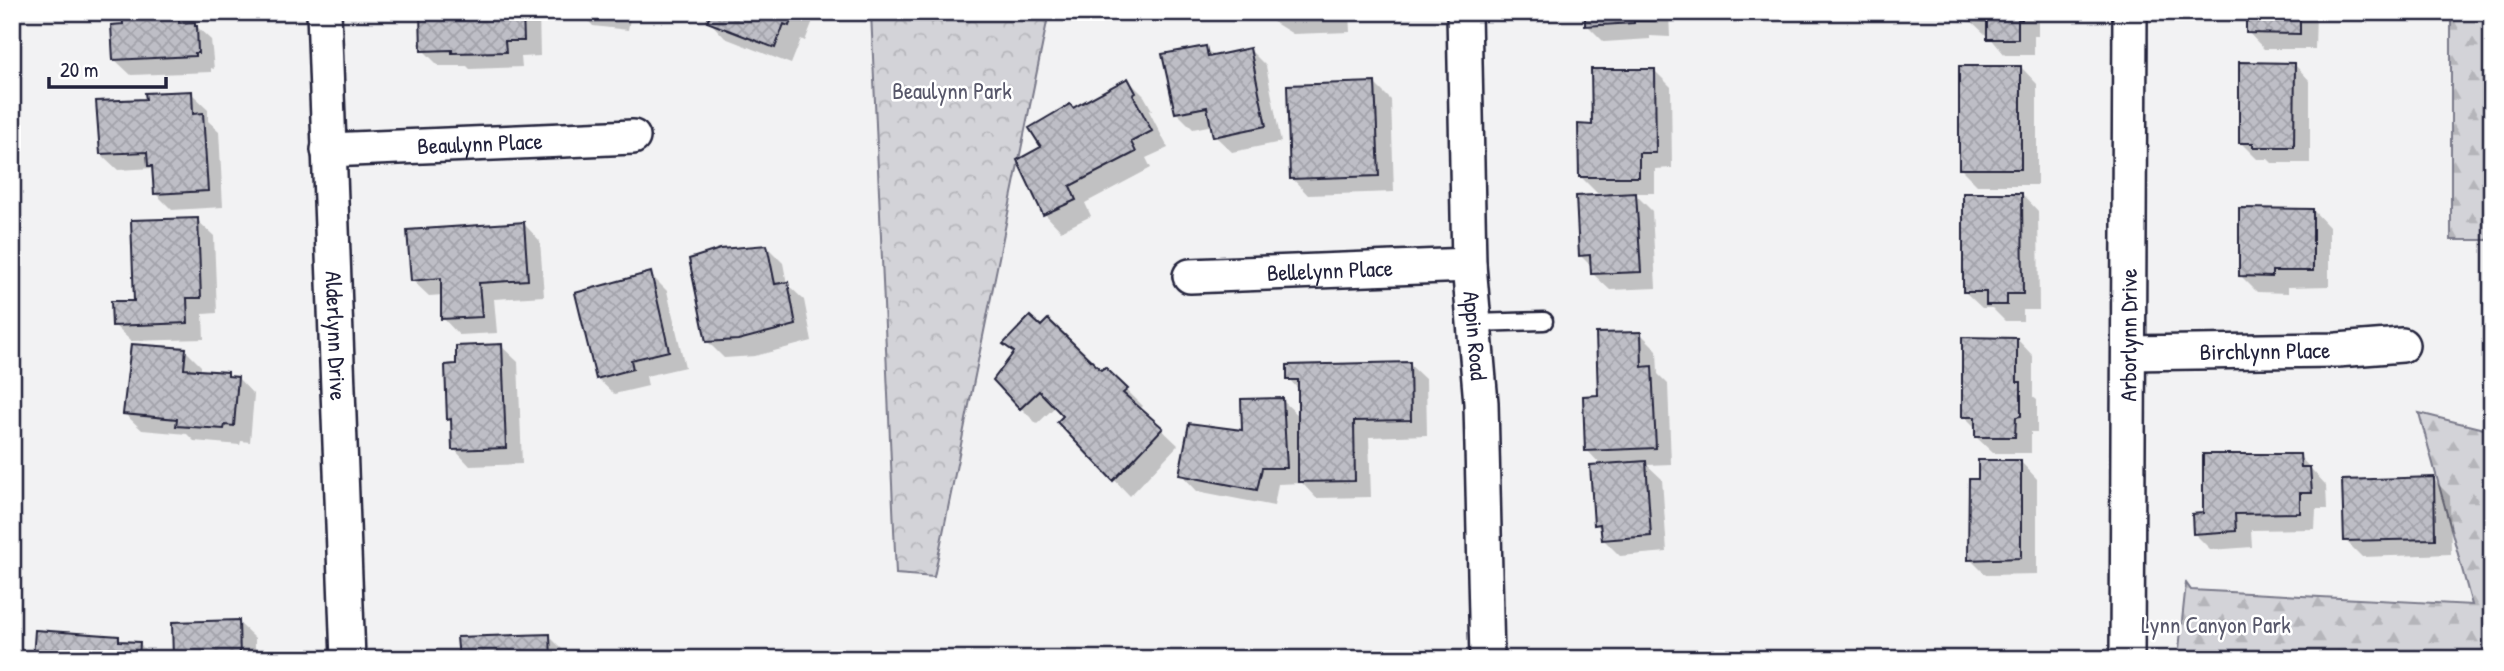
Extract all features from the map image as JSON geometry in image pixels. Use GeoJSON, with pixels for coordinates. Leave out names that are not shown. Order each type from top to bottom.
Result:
{"type":"FeatureCollection","features":[{"type":"Feature","properties":{"kind":"street","name":"Alderlynn Drive"},"geometry":{"type":"LineString","coordinates":[[324,12],[348,659]]}},
{"type":"Feature","properties":{"kind":"street","name":"Appin Road"},"geometry":{"type":"LineString","coordinates":[[1464,12],[1469,265],[1481,402],[1487,659]]}},
{"type":"Feature","properties":{"kind":"street","name":"Arborlynn Drive"},"geometry":{"type":"LineString","coordinates":[[2127,659],[2130,12]]}},
{"type":"Feature","properties":{"kind":"street","name":"Beaulynn Place"},"geometry":{"type":"LineString","coordinates":[[328,150],[633,137]]}},
{"type":"Feature","properties":{"kind":"street","name":"Bellelynn Place"},"geometry":{"type":"LineString","coordinates":[[1190,276],[1469,265]]}},
{"type":"Feature","properties":{"kind":"street","name":"Birchlynn Place"},"geometry":{"type":"LineString","coordinates":[[2129,353],[2337,350],[2402,345]]}},
{"type":"Feature","properties":{"kind":"lane"},"geometry":{"type":"LineString","coordinates":[[1473,323],[1544,321]]}},
{"type":"Feature","properties":{"kind":"green space","name":"Beaulynn Park"},"geometry":{"type":"Polygon","coordinates":[[[871,12],[1049,12],[934,577],[896,574],[871,12]]]}},
{"type":"Feature","properties":{"kind":"green space"},"geometry":{"type":"Polygon","coordinates":[[[2451,12],[2492,12],[2492,240],[2451,240],[2451,12]]]}},
{"type":"Feature","properties":{"kind":"green space","name":"Lynn Canyon Park"},"geometry":{"type":"Polygon","coordinates":[[[2419,413],[2492,431],[2492,659],[2178,659],[2186,583],[2191,590],[2472,605],[2419,413]]]}},
{"type":"Feature","properties":{"kind":"building"},"geometry":{"type":"Polygon","coordinates":[[[122,12],[179,12],[179,23],[195,22],[197,26],[198,53],[195,53],[195,56],[113,60],[111,25],[123,24],[122,12]]]}},
{"type":"Feature","properties":{"kind":"building"},"geometry":{"type":"Polygon","coordinates":[[[420,12],[523,12],[524,41],[505,41],[506,52],[421,51],[420,12]]]}},
{"type":"Feature","properties":{"kind":"building"},"geometry":{"type":"Polygon","coordinates":[[[711,12],[794,12],[789,26],[784,24],[775,48],[707,22],[711,12]]]}},
{"type":"Feature","properties":{"kind":"building"},"geometry":{"type":"Polygon","coordinates":[[[1264,12],[1334,12],[1334,16],[1275,19],[1264,12]]]}},
{"type":"Feature","properties":{"kind":"building"},"geometry":{"type":"Polygon","coordinates":[[[1585,12],[1654,12],[1655,21],[1585,26],[1585,12]]]}},
{"type":"Feature","properties":{"kind":"building"},"geometry":{"type":"Polygon","coordinates":[[[1967,12],[2022,12],[2022,20],[2018,20],[2018,39],[1987,39],[1987,21],[1967,20],[1967,12]]]}},
{"type":"Feature","properties":{"kind":"building"},"geometry":{"type":"Polygon","coordinates":[[[2246,12],[2300,12],[2300,34],[2246,33],[2246,12]]]}},
{"type":"Feature","properties":{"kind":"building"},"geometry":{"type":"Polygon","coordinates":[[[1206,46],[1208,57],[1250,48],[1266,126],[1213,137],[1207,107],[1175,113],[1162,54],[1206,46]]]}},
{"type":"Feature","properties":{"kind":"building"},"geometry":{"type":"Polygon","coordinates":[[[2239,62],[2295,63],[2294,147],[2253,147],[2253,143],[2239,143],[2239,62]]]}},
{"type":"Feature","properties":{"kind":"building"},"geometry":{"type":"Polygon","coordinates":[[[1959,66],[2021,66],[2021,169],[1959,169],[1959,66]]]}},
{"type":"Feature","properties":{"kind":"building"},"geometry":{"type":"Polygon","coordinates":[[[1591,69],[1655,69],[1656,153],[1639,153],[1639,177],[1579,177],[1578,124],[1592,125],[1591,69]]]}},
{"type":"Feature","properties":{"kind":"building"},"geometry":{"type":"Polygon","coordinates":[[[1128,78],[1136,93],[1133,95],[1152,131],[1131,142],[1136,152],[1070,186],[1076,200],[1043,215],[1017,160],[1041,147],[1029,128],[1070,104],[1073,108],[1128,78]]]}},
{"type":"Feature","properties":{"kind":"building"},"geometry":{"type":"Polygon","coordinates":[[[1375,82],[1379,176],[1290,179],[1287,85],[1375,82]]]}},
{"type":"Feature","properties":{"kind":"building"},"geometry":{"type":"Polygon","coordinates":[[[192,91],[193,114],[203,113],[208,191],[154,194],[152,166],[148,166],[147,152],[100,154],[96,101],[146,99],[145,93],[192,91]]]}},
{"type":"Feature","properties":{"kind":"building"},"geometry":{"type":"Polygon","coordinates":[[[1636,193],[1641,272],[1591,274],[1590,255],[1579,256],[1576,196],[1636,193]]]}},
{"type":"Feature","properties":{"kind":"building"},"geometry":{"type":"Polygon","coordinates":[[[1963,193],[2022,193],[2023,294],[2007,294],[2007,305],[1986,305],[1986,292],[1963,292],[1963,193]]]}},
{"type":"Feature","properties":{"kind":"building"},"geometry":{"type":"Polygon","coordinates":[[[2239,208],[2313,209],[2313,271],[2272,271],[2272,277],[2239,276],[2239,208]]]}},
{"type":"Feature","properties":{"kind":"building"},"geometry":{"type":"Polygon","coordinates":[[[198,218],[201,298],[187,298],[188,323],[112,326],[111,301],[134,301],[131,220],[198,218]]]}},
{"type":"Feature","properties":{"kind":"building"},"geometry":{"type":"Polygon","coordinates":[[[524,222],[528,280],[479,283],[482,317],[441,319],[441,278],[411,281],[407,230],[524,222]]]}},
{"type":"Feature","properties":{"kind":"building"},"geometry":{"type":"Polygon","coordinates":[[[767,245],[775,284],[788,282],[796,325],[738,340],[706,342],[689,259],[720,249],[767,245]]]}},
{"type":"Feature","properties":{"kind":"building"},"geometry":{"type":"Polygon","coordinates":[[[651,272],[669,351],[631,360],[633,369],[596,379],[575,293],[651,272]]]}},
{"type":"Feature","properties":{"kind":"building"},"geometry":{"type":"Polygon","coordinates":[[[1030,316],[1041,326],[1048,319],[1101,370],[1105,367],[1128,389],[1123,393],[1163,428],[1113,481],[1057,422],[1063,416],[1039,391],[1020,409],[993,380],[1014,352],[1003,344],[1030,316]]]}},
{"type":"Feature","properties":{"kind":"building"},"geometry":{"type":"Polygon","coordinates":[[[1641,332],[1642,367],[1652,366],[1656,448],[1585,451],[1583,396],[1598,395],[1596,333],[1641,332]]]}},
{"type":"Feature","properties":{"kind":"building"},"geometry":{"type":"Polygon","coordinates":[[[1962,337],[2017,338],[2017,382],[2021,382],[2021,416],[2016,417],[2015,437],[1975,437],[1975,417],[1962,417],[1962,337]]]}},
{"type":"Feature","properties":{"kind":"building"},"geometry":{"type":"Polygon","coordinates":[[[131,344],[186,348],[184,369],[228,372],[228,376],[238,377],[234,426],[225,425],[224,429],[176,426],[177,419],[123,414],[131,344]]]}},
{"type":"Feature","properties":{"kind":"building"},"geometry":{"type":"Polygon","coordinates":[[[502,344],[506,448],[452,450],[451,419],[447,420],[445,365],[456,364],[456,346],[502,344]]]}},
{"type":"Feature","properties":{"kind":"building"},"geometry":{"type":"Polygon","coordinates":[[[1410,362],[1411,420],[1354,421],[1355,481],[1298,482],[1298,380],[1287,380],[1287,365],[1410,362]]]}},
{"type":"Feature","properties":{"kind":"building"},"geometry":{"type":"Polygon","coordinates":[[[1283,398],[1287,468],[1262,468],[1257,490],[1179,475],[1189,423],[1242,430],[1241,399],[1283,398]]]}},
{"type":"Feature","properties":{"kind":"building"},"geometry":{"type":"Polygon","coordinates":[[[2203,454],[2300,454],[2301,467],[2310,467],[2312,493],[2300,493],[2300,513],[2235,514],[2236,531],[2193,534],[2192,514],[2203,513],[2203,454]]]}},
{"type":"Feature","properties":{"kind":"building"},"geometry":{"type":"Polygon","coordinates":[[[1978,460],[2021,460],[2021,558],[1968,560],[1969,479],[1978,479],[1978,460]]]}},
{"type":"Feature","properties":{"kind":"building"},"geometry":{"type":"Polygon","coordinates":[[[1646,461],[1651,536],[1602,540],[1600,524],[1594,525],[1590,465],[1646,461]]]}},
{"type":"Feature","properties":{"kind":"building"},"geometry":{"type":"Polygon","coordinates":[[[2434,477],[2435,539],[2344,541],[2342,480],[2434,477]]]}},
{"type":"Feature","properties":{"kind":"building"},"geometry":{"type":"Polygon","coordinates":[[[239,620],[240,659],[173,659],[172,622],[239,620]]]}},
{"type":"Feature","properties":{"kind":"building"},"geometry":{"type":"Polygon","coordinates":[[[35,630],[119,636],[119,641],[140,642],[139,659],[33,659],[35,630]]]}},
{"type":"Feature","properties":{"kind":"building"},"geometry":{"type":"Polygon","coordinates":[[[550,634],[551,659],[459,659],[457,637],[550,634]]]}}]}
